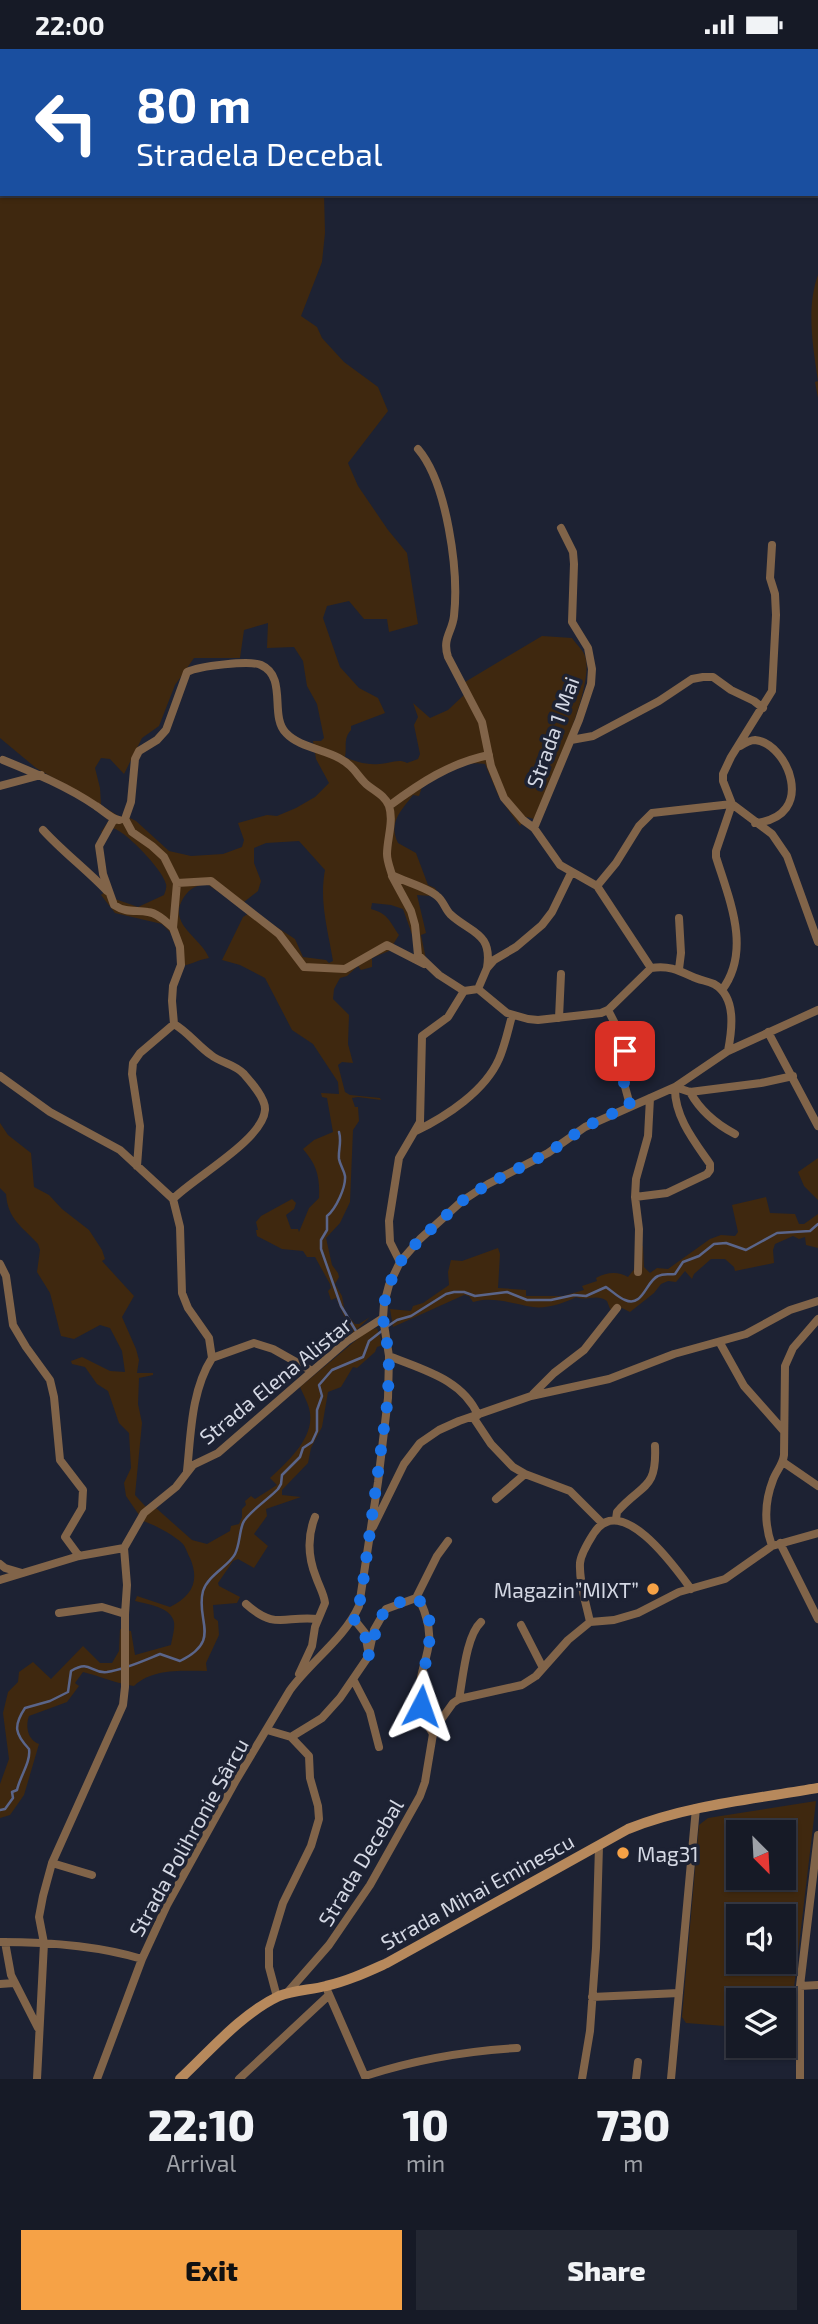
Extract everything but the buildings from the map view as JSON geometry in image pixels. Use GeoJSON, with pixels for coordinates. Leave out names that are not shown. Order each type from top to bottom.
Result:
{"type":"FeatureCollection","features":[{"type":"Feature","properties":{"kind":"main road","name":"Strada Mihai Eminescu"},"geometry":{"type":"LineString","coordinates":[[180,2079],[259,2007],[282,1995],[327,1991],[387,1963],[628,1829],[696,1808],[818,1788]]}},
{"type":"Feature","properties":{"kind":"street","name":"Strada 1 Mai"},"geometry":{"type":"LineString","coordinates":[[418,449],[432,470],[444,505],[452,546],[454,619],[446,637],[445,647],[482,722],[498,787],[523,820],[534,828],[554,859],[571,873],[597,886]]}},
{"type":"Feature","properties":{"kind":"street","name":"Strada 1 Mai"},"geometry":{"type":"LineString","coordinates":[[534,828],[592,684],[588,648],[572,622],[573,552],[561,527]]}},
{"type":"Feature","properties":{"kind":"street"},"geometry":{"type":"LineString","coordinates":[[772,545],[770,578],[775,594],[776,615],[772,691],[737,747],[723,773],[723,781],[732,804],[772,834],[787,856],[818,942]]}},
{"type":"Feature","properties":{"kind":"street"},"geometry":{"type":"LineString","coordinates":[[173,1199],[232,1154],[260,1122],[265,1112],[260,1096],[244,1073],[211,1055],[174,1024],[173,986],[181,965],[180,947],[173,928],[177,883],[164,857],[132,832],[126,820],[131,802],[135,759],[139,751],[158,740],[166,730],[187,672],[202,666],[254,663],[261,665],[271,673],[278,695],[280,723],[287,735],[338,757],[379,792],[389,806],[387,858],[392,875],[411,911],[418,955],[426,965]]}},
{"type":"Feature","properties":{"kind":"street"},"geometry":{"type":"LineString","coordinates":[[571,740],[593,736],[659,701],[692,679],[703,677],[713,677],[763,708]]}},
{"type":"Feature","properties":{"kind":"street"},"geometry":{"type":"LineString","coordinates":[[737,747],[754,740],[769,744],[791,777],[791,802],[785,813],[766,822],[755,823]]}},
{"type":"Feature","properties":{"kind":"street"},"geometry":{"type":"LineString","coordinates":[[389,806],[439,772],[489,755]]}},
{"type":"Feature","properties":{"kind":"street"},"geometry":{"type":"LineString","coordinates":[[4,760],[41,775],[92,803],[114,819],[126,820]]}},
{"type":"Feature","properties":{"kind":"street"},"geometry":{"type":"LineString","coordinates":[[0,786],[41,775]]}},
{"type":"Feature","properties":{"kind":"street"},"geometry":{"type":"LineString","coordinates":[[651,968],[597,886],[616,863],[639,826],[652,813],[732,804]]}},
{"type":"Feature","properties":{"kind":"street"},"geometry":{"type":"LineString","coordinates":[[722,991],[734,964],[738,935],[716,857],[732,804]]}},
{"type":"Feature","properties":{"kind":"street"},"geometry":{"type":"LineString","coordinates":[[108,894],[99,846],[114,819]]}},
{"type":"Feature","properties":{"kind":"street"},"geometry":{"type":"LineString","coordinates":[[43,830],[87,870],[114,905],[132,912],[149,912],[173,928]]}},
{"type":"Feature","properties":{"kind":"street"},"geometry":{"type":"LineString","coordinates":[[486,968],[542,925],[552,912],[571,873]]}},
{"type":"Feature","properties":{"kind":"street"},"geometry":{"type":"LineString","coordinates":[[392,875],[437,895],[448,913],[474,929],[483,939],[489,956],[478,989]]}},
{"type":"Feature","properties":{"kind":"street"},"geometry":{"type":"LineString","coordinates":[[177,883],[211,881],[279,934],[304,967],[345,969],[387,945],[426,965],[464,991],[478,989],[512,1016],[538,1020],[601,1013],[608,1010],[651,968],[678,969],[715,985],[729,1002],[731,1013],[728,1051]]}},
{"type":"Feature","properties":{"kind":"street"},"geometry":{"type":"LineString","coordinates":[[678,969],[681,953],[679,918]]}},
{"type":"Feature","properties":{"kind":"street"},"geometry":{"type":"LineString","coordinates":[[559,1018],[561,974]]}},
{"type":"Feature","properties":{"kind":"street"},"geometry":{"type":"LineString","coordinates":[[464,991],[448,1017],[422,1036],[421,1113],[416,1131],[399,1158],[390,1221],[390,1242],[400,1262],[420,1239],[462,1201],[488,1184],[548,1153],[585,1127],[675,1087],[728,1051],[818,1010]]}},
{"type":"Feature","properties":{"kind":"street"},"geometry":{"type":"LineString","coordinates":[[608,1010],[625,1043],[624,1083],[630,1105]]}},
{"type":"Feature","properties":{"kind":"street"},"geometry":{"type":"LineString","coordinates":[[416,1131],[440,1118],[488,1077],[499,1060],[512,1016]]}},
{"type":"Feature","properties":{"kind":"street"},"geometry":{"type":"LineString","coordinates":[[137,1166],[140,1126],[132,1074],[133,1063],[139,1053],[174,1024]]}},
{"type":"Feature","properties":{"kind":"street"},"geometry":{"type":"LineString","coordinates":[[768,1032],[818,1126]]}},
{"type":"Feature","properties":{"kind":"street"},"geometry":{"type":"LineString","coordinates":[[0,1076],[50,1112],[120,1150],[173,1199],[180,1227],[182,1293],[188,1308],[209,1338],[212,1358]]}},
{"type":"Feature","properties":{"kind":"street"},"geometry":{"type":"LineString","coordinates":[[675,1087],[690,1093],[793,1076]]}},
{"type":"Feature","properties":{"kind":"street"},"geometry":{"type":"LineString","coordinates":[[635,1197],[667,1193],[707,1174],[710,1170],[710,1164],[680,1116],[674,1101],[675,1087]]}},
{"type":"Feature","properties":{"kind":"street"},"geometry":{"type":"LineString","coordinates":[[690,1093],[711,1119],[735,1134]]}},
{"type":"Feature","properties":{"kind":"street"},"geometry":{"type":"LineString","coordinates":[[638,1272],[636,1179],[648,1136],[650,1098]]}},
{"type":"Feature","properties":{"kind":"street","name":"Strada Polihronie Sârcu"},"geometry":{"type":"LineString","coordinates":[[297,1681],[353,1618],[359,1606],[388,1398],[389,1356],[383,1318],[389,1285],[400,1262]]}},
{"type":"Feature","properties":{"kind":"street"},"geometry":{"type":"LineString","coordinates":[[0,1264],[6,1276],[13,1325],[50,1380],[60,1460],[83,1490],[82,1508],[65,1537],[79,1556]]}},
{"type":"Feature","properties":{"kind":"street"},"geometry":{"type":"LineString","coordinates":[[368,1537],[404,1464],[420,1444],[439,1430],[530,1396],[609,1379],[674,1354],[720,1343],[746,1334],[790,1310],[818,1301]]}},
{"type":"Feature","properties":{"kind":"street"},"geometry":{"type":"LineString","coordinates":[[530,1396],[584,1350],[617,1308]]}},
{"type":"Feature","properties":{"kind":"street","name":"Strada Elena Alistar"},"geometry":{"type":"LineString","coordinates":[[124,1548],[144,1513],[176,1487],[193,1465],[218,1453],[357,1333],[383,1318]]}},
{"type":"Feature","properties":{"kind":"street"},"geometry":{"type":"LineString","coordinates":[[818,1319],[793,1348],[785,1366],[783,1462],[773,1480],[765,1513],[765,1521],[776,1545],[818,1619]]}},
{"type":"Feature","properties":{"kind":"street"},"geometry":{"type":"LineString","coordinates":[[187,1471],[193,1414],[205,1369],[212,1358],[254,1343],[273,1349],[312,1371]]}},
{"type":"Feature","properties":{"kind":"street"},"geometry":{"type":"LineString","coordinates":[[720,1343],[744,1386],[783,1430]]}},
{"type":"Feature","properties":{"kind":"street"},"geometry":{"type":"LineString","coordinates":[[389,1356],[445,1378],[469,1399],[491,1444],[513,1467],[525,1475],[570,1491],[602,1523]]}},
{"type":"Feature","properties":{"kind":"street"},"geometry":{"type":"LineString","coordinates":[[616,1519],[617,1512],[650,1481],[655,1472],[655,1446]]}},
{"type":"Feature","properties":{"kind":"street"},"geometry":{"type":"LineString","coordinates":[[783,1462],[818,1486]]}},
{"type":"Feature","properties":{"kind":"street"},"geometry":{"type":"LineString","coordinates":[[496,1499],[525,1475]]}},
{"type":"Feature","properties":{"kind":"street","name":"Strada Polihronie Sârcu"},"geometry":{"type":"LineString","coordinates":[[97,2079],[142,1959],[187,1866],[297,1681],[312,1646],[325,1599],[314,1572],[309,1545],[310,1529],[315,1517]]}},
{"type":"Feature","properties":{"kind":"street"},"geometry":{"type":"LineString","coordinates":[[590,1622],[580,1560],[602,1523],[616,1519],[639,1531],[664,1555],[691,1589]]}},
{"type":"Feature","properties":{"kind":"street"},"geometry":{"type":"LineString","coordinates":[[459,1699],[522,1685],[544,1668],[568,1640],[590,1622],[629,1616],[679,1592],[725,1579],[776,1545],[818,1533]]}},
{"type":"Feature","properties":{"kind":"street"},"geometry":{"type":"LineString","coordinates":[[282,1995],[269,1967],[269,1949],[283,1903],[311,1846],[319,1819],[310,1778],[309,1756],[291,1737],[322,1718],[368,1657],[374,1630],[386,1609],[416,1598],[437,1556],[448,1541]]}},
{"type":"Feature","properties":{"kind":"street"},"geometry":{"type":"LineString","coordinates":[[0,1580],[79,1556],[124,1548],[127,1585],[123,1705],[52,1863],[39,1917],[44,1943],[37,2079]]}},
{"type":"Feature","properties":{"kind":"street"},"geometry":{"type":"LineString","coordinates":[[0,1564],[22,1573]]}},
{"type":"Feature","properties":{"kind":"street"},"geometry":{"type":"LineString","coordinates":[[416,1598],[424,1608],[430,1632],[419,1694],[425,1721],[433,1734]]}},
{"type":"Feature","properties":{"kind":"street"},"geometry":{"type":"LineString","coordinates":[[246,1604],[264,1618],[279,1622],[299,1618],[318,1619]]}},
{"type":"Feature","properties":{"kind":"street"},"geometry":{"type":"LineString","coordinates":[[59,1613],[94,1607],[112,1608],[125,1615]]}},
{"type":"Feature","properties":{"kind":"street"},"geometry":{"type":"LineString","coordinates":[[353,1618],[365,1633],[368,1657]]}},
{"type":"Feature","properties":{"kind":"street","name":"Strada Decebal"},"geometry":{"type":"LineString","coordinates":[[282,1995],[345,1924],[421,1796],[433,1734],[446,1712],[459,1699],[474,1628],[481,1622]]}},
{"type":"Feature","properties":{"kind":"street"},"geometry":{"type":"LineString","coordinates":[[521,1625],[544,1668]]}},
{"type":"Feature","properties":{"kind":"street"},"geometry":{"type":"LineString","coordinates":[[353,1679],[370,1712],[379,1747]]}},
{"type":"Feature","properties":{"kind":"street","name":"Strada Polihronie Sârcu"},"geometry":{"type":"LineString","coordinates":[[267,1730],[291,1737]]}},
{"type":"Feature","properties":{"kind":"street"},"geometry":{"type":"LineString","coordinates":[[671,2079],[696,1808]]}},
{"type":"Feature","properties":{"kind":"street"},"geometry":{"type":"LineString","coordinates":[[800,2079],[800,1986],[818,1835]]}},
{"type":"Feature","properties":{"kind":"street"},"geometry":{"type":"LineString","coordinates":[[582,2079],[592,1997],[599,1846]]}},
{"type":"Feature","properties":{"kind":"street"},"geometry":{"type":"LineString","coordinates":[[52,1863],[92,1875]]}},
{"type":"Feature","properties":{"kind":"street"},"geometry":{"type":"LineString","coordinates":[[39,2031],[14,1983],[3,1942],[100,1949],[142,1959]]}},
{"type":"Feature","properties":{"kind":"street"},"geometry":{"type":"LineString","coordinates":[[0,1984],[14,1983]]}},
{"type":"Feature","properties":{"kind":"street"},"geometry":{"type":"LineString","coordinates":[[800,1986],[818,1985]]}},
{"type":"Feature","properties":{"kind":"street"},"geometry":{"type":"LineString","coordinates":[[239,2079],[327,1991],[365,2078],[390,2068],[460,2053],[517,2048]]}},
{"type":"Feature","properties":{"kind":"street"},"geometry":{"type":"LineString","coordinates":[[592,1997],[679,1993]]}},
{"type":"Feature","properties":{"kind":"street"},"geometry":{"type":"LineString","coordinates":[[636,2079],[638,2062]]}},
{"type":"Feature","properties":{"kind":"shaded area"},"geometry":{"type":"Polygon","coordinates":[[[0,196],[324,196],[322,262],[301,316],[317,327],[322,338],[344,362],[378,387],[388,411],[348,463],[358,486],[407,553],[418,624],[389,632],[387,619],[364,619],[349,601],[327,606],[323,618],[340,667],[359,688],[378,698],[385,713],[351,726],[346,740],[345,757],[361,763],[375,764],[397,761],[407,763],[418,759],[420,754],[414,725],[418,717],[413,703],[430,718],[448,710],[465,694],[460,685],[542,636],[572,638],[585,656],[586,670],[577,712],[534,819],[527,817],[520,826],[499,797],[485,764],[460,766],[422,787],[419,796],[413,795],[400,812],[394,829],[398,843],[416,853],[428,885],[437,892],[432,896],[417,895],[426,933],[421,935],[426,959],[416,957],[414,940],[403,909],[372,903],[371,909],[385,916],[399,935],[389,951],[372,958],[372,967],[361,970],[358,966],[347,976],[340,978],[334,989],[333,999],[349,1015],[348,1044],[353,1063],[342,1062],[338,1065],[345,1092],[381,1100],[352,1098],[355,1107],[358,1107],[359,1121],[353,1130],[350,1202],[340,1223],[326,1238],[332,1265],[338,1273],[335,1284],[342,1296],[345,1312],[355,1324],[370,1317],[346,1340],[344,1339],[349,1327],[336,1298],[331,1300],[328,1291],[330,1284],[315,1257],[307,1257],[303,1251],[282,1249],[257,1236],[256,1230],[256,1222],[261,1216],[292,1199],[296,1203],[294,1209],[286,1215],[291,1229],[298,1229],[299,1232],[309,1208],[319,1198],[317,1172],[303,1149],[314,1140],[333,1132],[327,1098],[322,1097],[321,1093],[339,1094],[338,1082],[313,1044],[292,1030],[265,978],[240,965],[222,960],[243,917],[252,911],[295,939],[303,957],[326,960],[329,963],[333,961],[324,905],[325,870],[299,841],[266,843],[254,848],[254,863],[261,881],[258,891],[244,902],[250,907],[246,913],[207,884],[194,887],[184,897],[179,915],[182,923],[209,958],[177,967],[178,956],[173,935],[162,924],[115,913],[101,895],[110,887],[115,899],[138,907],[164,895],[164,878],[125,835],[112,828],[106,836],[101,832],[110,819],[101,805],[36,768],[0,738],[0,196]],[[268,623],[244,630],[240,658],[194,658],[175,685],[159,726],[142,738],[124,774],[110,759],[101,758],[95,768],[101,805],[120,817],[124,815],[136,821],[169,851],[191,856],[223,854],[242,847],[244,840],[238,823],[267,815],[277,816],[315,797],[329,783],[316,759],[313,741],[321,741],[324,738],[317,704],[307,686],[303,661],[294,647],[267,648],[268,623]]]}},
{"type":"Feature","properties":{"kind":"shaded area"},"geometry":{"type":"Polygon","coordinates":[[[818,275],[818,381],[811,314],[818,275]]]}},
{"type":"Feature","properties":{"kind":"shaded area"},"geometry":{"type":"Polygon","coordinates":[[[0,1123],[8,1135],[31,1153],[34,1187],[49,1195],[89,1230],[102,1250],[105,1259],[102,1261],[134,1296],[122,1317],[139,1360],[137,1373],[153,1373],[139,1378],[138,1404],[142,1423],[135,1495],[146,1507],[139,1515],[126,1496],[124,1483],[131,1468],[129,1433],[119,1423],[108,1391],[97,1384],[85,1367],[72,1364],[71,1361],[82,1357],[110,1371],[125,1372],[122,1351],[110,1328],[100,1325],[74,1339],[61,1336],[50,1293],[37,1272],[40,1250],[38,1244],[13,1217],[6,1194],[0,1188],[0,1123]]]}},
{"type":"Feature","properties":{"kind":"shaded area"},"geometry":{"type":"Polygon","coordinates":[[[818,1158],[818,1200],[804,1186],[798,1172],[818,1158]]]}},
{"type":"Feature","properties":{"kind":"shaded area"},"geometry":{"type":"Polygon","coordinates":[[[766,1197],[770,1213],[795,1214],[799,1224],[804,1224],[818,1214],[818,1248],[806,1245],[805,1237],[799,1239],[793,1236],[775,1244],[774,1263],[735,1271],[725,1259],[711,1259],[692,1279],[685,1271],[676,1282],[661,1284],[630,1312],[622,1308],[618,1311],[610,1309],[607,1301],[599,1298],[576,1297],[555,1305],[538,1307],[496,1300],[473,1302],[469,1296],[464,1295],[393,1327],[390,1309],[411,1311],[413,1306],[423,1303],[449,1285],[451,1260],[462,1261],[498,1248],[498,1288],[526,1290],[526,1296],[563,1296],[584,1290],[582,1286],[597,1281],[596,1278],[604,1274],[616,1273],[628,1277],[636,1267],[637,1245],[643,1246],[644,1267],[650,1273],[657,1268],[668,1269],[710,1239],[721,1235],[735,1236],[738,1232],[732,1205],[766,1197]]]}},
{"type":"Feature","properties":{"kind":"shaded area"},"geometry":{"type":"Polygon","coordinates":[[[377,1328],[383,1345],[377,1347],[357,1368],[353,1367],[341,1387],[328,1392],[322,1427],[311,1448],[308,1463],[282,1490],[282,1495],[301,1497],[266,1509],[267,1516],[254,1534],[268,1546],[254,1568],[238,1559],[233,1561],[218,1583],[240,1597],[237,1603],[213,1605],[219,1635],[206,1663],[207,1671],[159,1673],[134,1686],[83,1672],[75,1683],[79,1686],[67,1702],[29,1716],[28,1733],[39,1744],[24,1795],[10,1815],[0,1818],[0,1784],[9,1759],[3,1713],[8,1692],[18,1682],[19,1672],[33,1662],[51,1679],[83,1646],[100,1663],[112,1663],[119,1651],[120,1629],[131,1631],[135,1655],[171,1645],[174,1625],[172,1617],[158,1607],[135,1601],[137,1596],[170,1607],[178,1603],[192,1587],[193,1566],[182,1543],[143,1521],[150,1511],[156,1508],[192,1540],[207,1544],[230,1531],[231,1526],[239,1524],[245,1501],[251,1496],[255,1499],[277,1485],[270,1478],[305,1438],[310,1418],[300,1387],[367,1331],[377,1328]]]}},
{"type":"Feature","properties":{"kind":"shaded area"},"geometry":{"type":"Polygon","coordinates":[[[816,1801],[796,1971],[796,1904],[726,1904],[726,1974],[796,1974],[794,1988],[726,1988],[726,2026],[686,2023],[682,2017],[699,1825],[708,1818],[816,1801]]]}},
{"type":"Feature","properties":{"kind":"waterway"},"geometry":{"type":"LineString","coordinates":[[339,1132],[339,1159],[345,1181],[337,1203],[327,1216],[327,1230],[321,1240],[321,1249],[341,1306],[356,1331]]}},
{"type":"Feature","properties":{"kind":"waterway"},"geometry":{"type":"LineString","coordinates":[[388,1326],[454,1292],[475,1296],[507,1292],[527,1300],[551,1300],[574,1295],[586,1296],[606,1287],[623,1299],[636,1300],[658,1276],[675,1274],[683,1262],[699,1256],[714,1244],[726,1243],[746,1250],[777,1233],[810,1231],[818,1224]]}},
{"type":"Feature","properties":{"kind":"waterway"},"geometry":{"type":"LineString","coordinates":[[0,1810],[5,1809],[13,1798],[12,1792],[17,1790],[28,1759],[29,1749],[17,1730],[25,1708],[50,1701],[68,1692],[71,1671],[83,1666],[107,1672],[160,1654],[180,1661],[201,1645],[205,1629],[201,1602],[203,1591],[214,1575],[235,1554],[245,1519],[278,1489],[282,1475],[300,1457],[303,1448],[312,1442],[317,1431],[317,1410],[322,1396],[319,1385],[332,1370],[363,1357],[369,1341],[383,1330]]}},
{"type":"Feature","properties":{"kind":"place","name":"Magazin”MIXT”"},"geometry":{"type":"Point","coordinates":[653,1589]}},
{"type":"Feature","properties":{"kind":"place","name":"Mag31"},"geometry":{"type":"Point","coordinates":[623,1853]}},
{"type":"Feature","properties":{"kind":"route"},"geometry":{"type":"LineString","coordinates":[[421,1706],[420,1679],[430,1643],[428,1622],[421,1601],[416,1598],[408,1599],[386,1609],[374,1630],[368,1657],[365,1633],[353,1618],[359,1606],[363,1583],[388,1398],[389,1356],[383,1318],[389,1285],[400,1262],[411,1249],[462,1201],[488,1184],[548,1153],[585,1127],[630,1105],[624,1083],[625,1051]]}}]}
